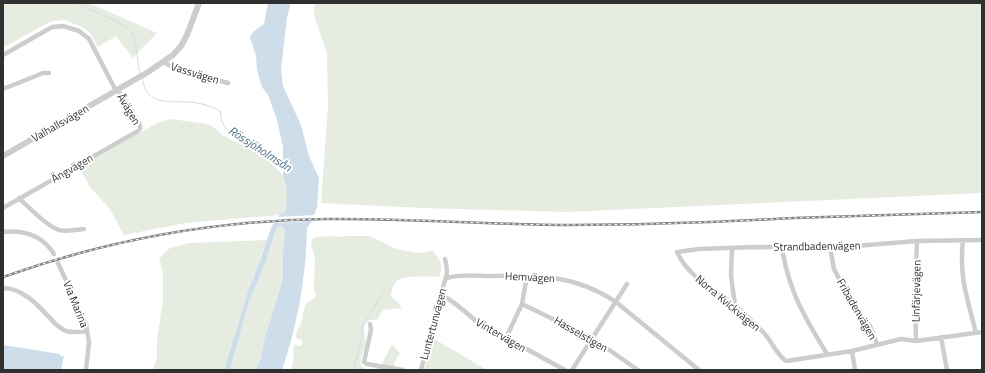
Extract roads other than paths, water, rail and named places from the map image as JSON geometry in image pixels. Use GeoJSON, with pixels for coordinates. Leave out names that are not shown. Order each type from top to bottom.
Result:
{"type":"FeatureCollection","features":[{"type":"Feature","properties":{"kind":"street","name":"Valhallsvägen"},"geometry":{"type":"LineString","coordinates":[[3,156],[164,62],[184,41],[199,3]]}},
{"type":"Feature","properties":{"kind":"street","name":"Åvägen"},"geometry":{"type":"LineString","coordinates":[[3,55],[52,27],[63,26],[74,28],[89,39],[117,90],[124,98],[140,125],[140,129]]}},
{"type":"Feature","properties":{"kind":"street","name":"Vassvägen"},"geometry":{"type":"LineString","coordinates":[[164,62],[181,71],[228,83]]}},
{"type":"Feature","properties":{"kind":"street"},"geometry":{"type":"LineString","coordinates":[[3,89],[43,73],[49,73]]}},
{"type":"Feature","properties":{"kind":"street","name":"Ängvägen"},"geometry":{"type":"LineString","coordinates":[[3,208],[140,129]]}},
{"type":"Feature","properties":{"kind":"street"},"geometry":{"type":"LineString","coordinates":[[19,198],[50,225],[58,230],[84,229]]}},
{"type":"Feature","properties":{"kind":"street"},"geometry":{"type":"LineString","coordinates":[[3,232],[24,232],[37,237],[48,246],[54,254]]}},
{"type":"Feature","properties":{"kind":"street"},"geometry":{"type":"LineString","coordinates":[[963,240],[961,259],[963,283],[976,333]]}},
{"type":"Feature","properties":{"kind":"street","name":"Strandbadenvägen"},"geometry":{"type":"LineString","coordinates":[[676,252],[699,249],[782,247],[830,248],[917,241],[982,240]]}},
{"type":"Feature","properties":{"kind":"street","name":"Linfärjevägen"},"geometry":{"type":"LineString","coordinates":[[916,341],[915,294],[917,241]]}},
{"type":"Feature","properties":{"kind":"street"},"geometry":{"type":"LineString","coordinates":[[782,247],[790,284],[804,317],[827,354]]}},
{"type":"Feature","properties":{"kind":"street"},"geometry":{"type":"LineString","coordinates":[[732,248],[731,275],[735,306]]}},
{"type":"Feature","properties":{"kind":"street","name":"Fribadenvägen"},"geometry":{"type":"LineString","coordinates":[[830,248],[834,270],[843,287],[871,328],[877,344],[852,351]]}},
{"type":"Feature","properties":{"kind":"street","name":"Norra Kvickvägen"},"geometry":{"type":"LineString","coordinates":[[676,252],[684,265],[694,276],[735,306],[768,337],[782,359],[786,361],[852,351]]}},
{"type":"Feature","properties":{"kind":"street"},"geometry":{"type":"LineString","coordinates":[[445,260],[447,278]]}},
{"type":"Feature","properties":{"kind":"street","name":"Via Marina"},"geometry":{"type":"LineString","coordinates":[[58,263],[83,316],[88,331],[89,342],[86,370]]}},
{"type":"Feature","properties":{"kind":"street","name":"Hemvägen"},"geometry":{"type":"LineString","coordinates":[[447,278],[465,276],[549,276],[580,284],[601,293],[616,302],[699,370]]}},
{"type":"Feature","properties":{"kind":"street"},"geometry":{"type":"LineString","coordinates":[[506,338],[522,304],[527,276]]}},
{"type":"Feature","properties":{"kind":"street","name":"Luntertunvägen"},"geometry":{"type":"LineString","coordinates":[[421,370],[440,295],[447,278]]}},
{"type":"Feature","properties":{"kind":"street"},"geometry":{"type":"LineString","coordinates":[[572,370],[627,284]]}},
{"type":"Feature","properties":{"kind":"street"},"geometry":{"type":"LineString","coordinates":[[3,288],[11,289],[23,294],[58,327],[71,332],[88,331]]}},
{"type":"Feature","properties":{"kind":"street","name":"Vintervägen"},"geometry":{"type":"LineString","coordinates":[[440,295],[452,301],[479,323],[566,370]]}},
{"type":"Feature","properties":{"kind":"street","name":"Hasselstigen"},"geometry":{"type":"LineString","coordinates":[[522,304],[592,338],[638,370]]}},
{"type":"Feature","properties":{"kind":"street"},"geometry":{"type":"LineString","coordinates":[[370,324],[370,335],[364,362],[367,364],[403,370]]}},
{"type":"Feature","properties":{"kind":"street"},"geometry":{"type":"LineString","coordinates":[[877,344],[901,339],[916,341],[982,332]]}},
{"type":"Feature","properties":{"kind":"street"},"geometry":{"type":"LineString","coordinates":[[941,337],[947,370]]}},
{"type":"Feature","properties":{"kind":"street"},"geometry":{"type":"LineString","coordinates":[[852,351],[855,370]]}},
{"type":"Feature","properties":{"kind":"water"},"geometry":{"type":"Polygon","coordinates":[[[268,3],[291,3],[287,17],[281,69],[283,86],[301,125],[309,156],[319,178],[317,207],[311,223],[307,228],[305,264],[300,300],[293,335],[282,370],[255,370],[261,358],[265,337],[283,279],[285,230],[281,225],[276,229],[266,261],[249,302],[230,370],[224,370],[248,291],[271,228],[279,215],[286,211],[287,190],[283,175],[283,147],[277,120],[268,95],[262,87],[257,70],[256,56],[250,37],[253,32],[264,24],[268,3]]]}},
{"type":"Feature","properties":{"kind":"water"},"geometry":{"type":"Polygon","coordinates":[[[3,345],[60,354],[60,356],[64,356],[61,370],[3,370],[3,345]]]}},
{"type":"Feature","properties":{"kind":"waterway","name":"Rössjöholmsån"},"geometry":{"type":"LineString","coordinates":[[74,3],[106,16],[129,29],[134,37],[140,73]]}},
{"type":"Feature","properties":{"kind":"waterway","name":"Rössjöholmsån"},"geometry":{"type":"LineString","coordinates":[[142,78],[146,90],[154,98],[165,101],[198,103],[220,111],[222,122],[227,130],[260,146],[284,163]]}},
{"type":"Feature","properties":{"kind":"waterway"},"geometry":{"type":"LineString","coordinates":[[353,370],[362,336],[362,326],[385,290]]}},
{"type":"Feature","properties":{"kind":"railway"},"geometry":{"type":"LineString","coordinates":[[3,277],[82,252],[163,234],[245,223],[287,220],[358,219],[541,225],[599,225],[982,212]]}}]}
